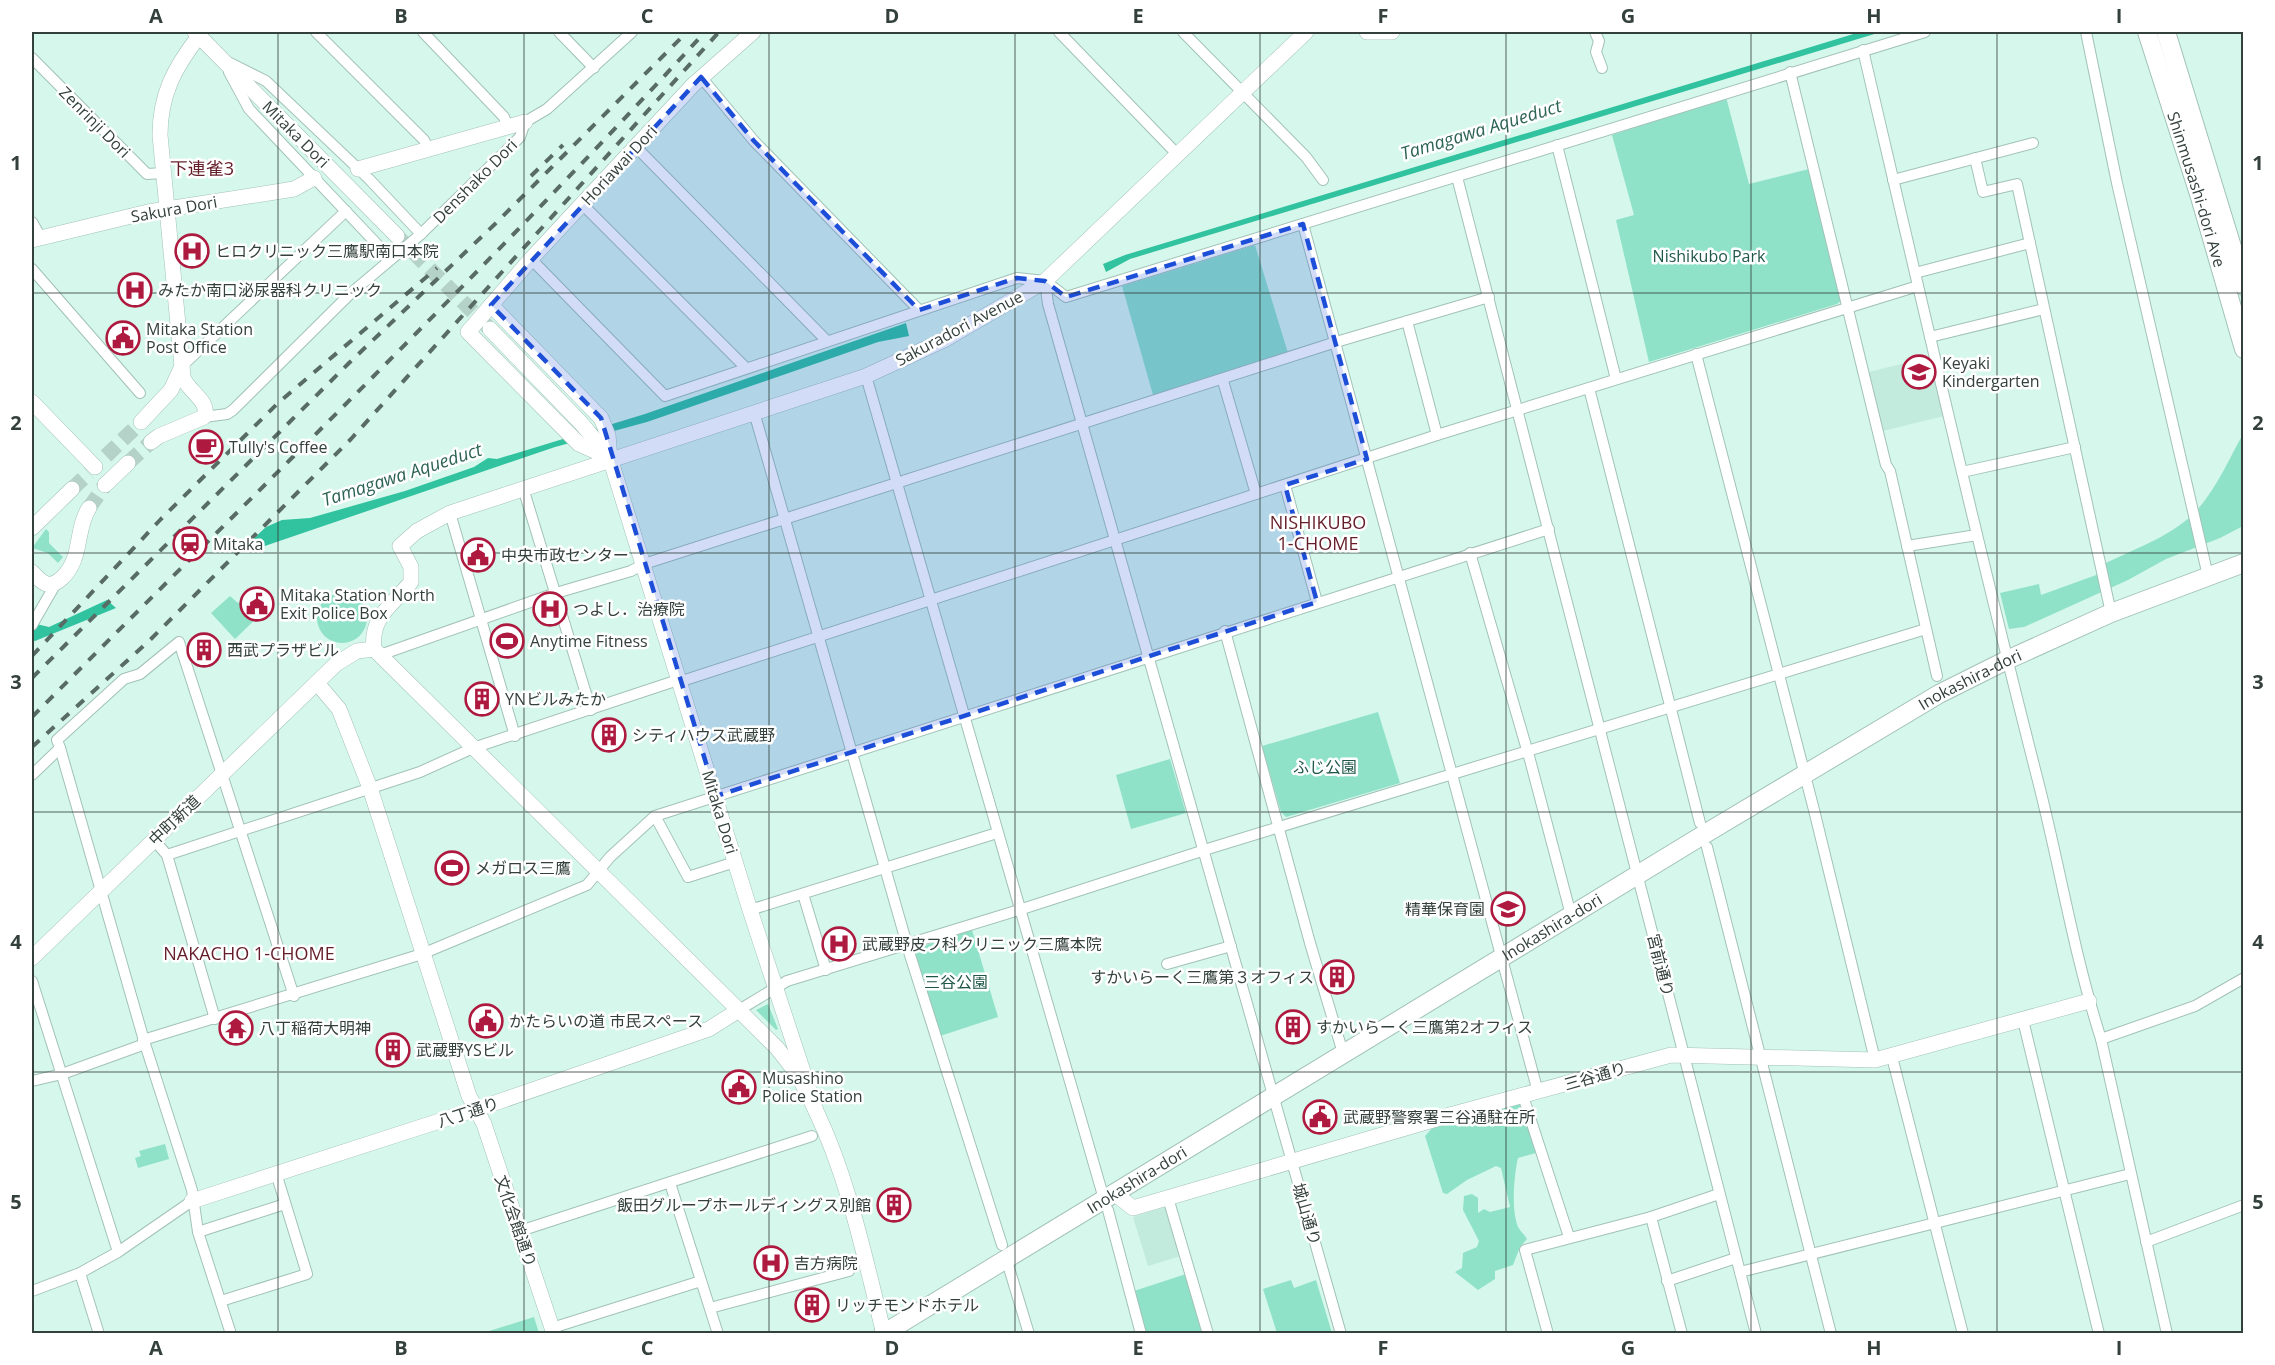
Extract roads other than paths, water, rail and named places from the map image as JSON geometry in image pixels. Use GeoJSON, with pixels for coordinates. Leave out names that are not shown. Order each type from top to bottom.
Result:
{"type":"FeatureCollection","features":[{"type":"Feature","properties":{"kind":"main road","name":"Shinmusashi-dori Ave"},"geometry":{"type":"LineString","coordinates":[[2147,32],[2200,197],[2244,349]]}},
{"type":"Feature","properties":{"kind":"main road","name":"Shinmusashi-dori Ave"},"geometry":{"type":"LineString","coordinates":[[2166,32],[2244,286]]}},
{"type":"Feature","properties":{"kind":"main road","name":"Inokashira-dori"},"geometry":{"type":"LineString","coordinates":[[884,1333],[1004,1252],[1109,1201],[1274,1094],[1939,694],[2111,613],[2244,563]]}},
{"type":"Feature","properties":{"kind":"street"},"geometry":{"type":"LineString","coordinates":[[316,32],[424,141],[428,148]]}},
{"type":"Feature","properties":{"kind":"street"},"geometry":{"type":"LineString","coordinates":[[423,32],[504,117],[508,127]]}},
{"type":"Feature","properties":{"kind":"street"},"geometry":{"type":"LineString","coordinates":[[559,32],[594,68]]}},
{"type":"Feature","properties":{"kind":"street"},"geometry":{"type":"LineString","coordinates":[[358,169],[525,122],[547,109],[632,32]]}},
{"type":"Feature","properties":{"kind":"street","name":"Horiawai Dori"},"geometry":{"type":"LineString","coordinates":[[610,458],[579,444],[468,332],[582,204],[701,77],[753,32]]}},
{"type":"Feature","properties":{"kind":"street"},"geometry":{"type":"LineString","coordinates":[[1059,32],[1177,154]]}},
{"type":"Feature","properties":{"kind":"street"},"geometry":{"type":"LineString","coordinates":[[1183,32],[1306,157],[1323,180]]}},
{"type":"Feature","properties":{"kind":"street","name":"Sakuradori Avenue"},"geometry":{"type":"LineString","coordinates":[[377,652],[376,623],[381,613],[411,582],[411,567],[400,546],[417,531],[450,513],[610,458],[866,376],[944,340],[1045,281],[1306,32]]}},
{"type":"Feature","properties":{"kind":"street"},"geometry":{"type":"LineString","coordinates":[[1366,32],[1392,32]]}},
{"type":"Feature","properties":{"kind":"street"},"geometry":{"type":"LineString","coordinates":[[1595,32],[1599,41],[1596,52],[1602,68]]}},
{"type":"Feature","properties":{"kind":"street"},"geometry":{"type":"LineString","coordinates":[[531,260],[665,396],[826,340],[1017,278],[1045,281],[1066,297],[1925,32]]}},
{"type":"Feature","properties":{"kind":"street"},"geometry":{"type":"LineString","coordinates":[[2086,32],[2208,576]]}},
{"type":"Feature","properties":{"kind":"street"},"geometry":{"type":"LineString","coordinates":[[141,422],[180,385],[182,366],[160,135],[163,101],[174,71],[199,33]]}},
{"type":"Feature","properties":{"kind":"street","name":"Mitaka Dori"},"geometry":{"type":"LineString","coordinates":[[199,33],[397,236]]}},
{"type":"Feature","properties":{"kind":"street"},"geometry":{"type":"LineString","coordinates":[[1863,50],[2089,1001],[2101,1039],[2167,1334]]}},
{"type":"Feature","properties":{"kind":"street","name":"Zenrinji Dori"},"geometry":{"type":"LineString","coordinates":[[32,58],[147,174],[163,173]]}},
{"type":"Feature","properties":{"kind":"street"},"geometry":{"type":"LineString","coordinates":[[222,59],[266,81],[422,234]]}},
{"type":"Feature","properties":{"kind":"street"},"geometry":{"type":"LineString","coordinates":[[222,59],[249,108],[391,259]]}},
{"type":"Feature","properties":{"kind":"street"},"geometry":{"type":"LineString","coordinates":[[1790,72],[1937,676]]}},
{"type":"Feature","properties":{"kind":"street"},"geometry":{"type":"LineString","coordinates":[[701,77],[754,141],[919,310]]}},
{"type":"Feature","properties":{"kind":"street","name":"Denshako Dori"},"geometry":{"type":"LineString","coordinates":[[204,417],[227,414],[233,410],[342,302],[422,234],[520,137],[525,122]]}},
{"type":"Feature","properties":{"kind":"street"},"geometry":{"type":"LineString","coordinates":[[1893,180],[2033,143]]}},
{"type":"Feature","properties":{"kind":"street"},"geometry":{"type":"LineString","coordinates":[[1557,145],[1616,379]]}},
{"type":"Feature","properties":{"kind":"street"},"geometry":{"type":"LineString","coordinates":[[636,147],[826,340]]}},
{"type":"Feature","properties":{"kind":"street"},"geometry":{"type":"LineString","coordinates":[[1975,158],[1983,192],[2017,184],[2111,613]]}},
{"type":"Feature","properties":{"kind":"street","name":"宮前通り"},"geometry":{"type":"LineString","coordinates":[[1457,177],[1639,874],[1756,1334]]}},
{"type":"Feature","properties":{"kind":"street","name":"Sakura Dori"},"geometry":{"type":"LineString","coordinates":[[36,239],[167,209],[294,189],[314,178]]}},
{"type":"Feature","properties":{"kind":"street"},"geometry":{"type":"LineString","coordinates":[[582,204],[746,368]]}},
{"type":"Feature","properties":{"kind":"street"},"geometry":{"type":"LineString","coordinates":[[182,366],[346,212]]}},
{"type":"Feature","properties":{"kind":"street"},"geometry":{"type":"LineString","coordinates":[[32,222],[36,239]]}},
{"type":"Feature","properties":{"kind":"street"},"geometry":{"type":"LineString","coordinates":[[1303,224],[1538,1092]]}},
{"type":"Feature","properties":{"kind":"street"},"geometry":{"type":"LineString","coordinates":[[1915,273],[2030,243]]}},
{"type":"Feature","properties":{"kind":"street"},"geometry":{"type":"LineString","coordinates":[[32,269],[140,393]]}},
{"type":"Feature","properties":{"kind":"street","name":"城山通り"},"geometry":{"type":"LineString","coordinates":[[1045,281],[1048,304],[1341,1334]]}},
{"type":"Feature","properties":{"kind":"street"},"geometry":{"type":"LineString","coordinates":[[167,855],[420,772],[473,748],[678,681],[1115,542],[1518,409],[1918,286]]}},
{"type":"Feature","properties":{"kind":"street"},"geometry":{"type":"LineString","coordinates":[[816,1111],[798,1075],[777,1048],[377,652],[482,620],[556,593],[631,571],[644,564],[1223,381],[1336,342],[1489,297]]}},
{"type":"Feature","properties":{"kind":"street"},"geometry":{"type":"LineString","coordinates":[[491,305],[601,418],[608,435],[610,458]]}},
{"type":"Feature","properties":{"kind":"street"},"geometry":{"type":"LineString","coordinates":[[1930,337],[2044,309]]}},
{"type":"Feature","properties":{"kind":"street"},"geometry":{"type":"LineString","coordinates":[[1407,321],[1437,435]]}},
{"type":"Feature","properties":{"kind":"street","name":"Mitaka Dori"},"geometry":{"type":"LineString","coordinates":[[490,329],[581,423],[610,458],[750,910],[816,1111],[827,1135],[843,1184],[884,1333]]}},
{"type":"Feature","properties":{"kind":"street"},"geometry":{"type":"LineString","coordinates":[[1696,354],[1875,1060]]}},
{"type":"Feature","properties":{"kind":"street"},"geometry":{"type":"LineString","coordinates":[[866,376],[1019,910],[1109,1201],[1141,1334]]}},
{"type":"Feature","properties":{"kind":"street"},"geometry":{"type":"LineString","coordinates":[[1223,381],[1256,494]]}},
{"type":"Feature","properties":{"kind":"street"},"geometry":{"type":"LineString","coordinates":[[151,442],[159,436],[204,417],[204,404],[180,385]]}},
{"type":"Feature","properties":{"kind":"street"},"geometry":{"type":"LineString","coordinates":[[1588,388],[1700,823]]}},
{"type":"Feature","properties":{"kind":"street"},"geometry":{"type":"LineString","coordinates":[[32,402],[97,465]]}},
{"type":"Feature","properties":{"kind":"street"},"geometry":{"type":"LineString","coordinates":[[754,412],[907,944],[1029,1334]]}},
{"type":"Feature","properties":{"kind":"street"},"geometry":{"type":"LineString","coordinates":[[1962,472],[2074,447]]}},
{"type":"Feature","properties":{"kind":"street"},"geometry":{"type":"LineString","coordinates":[[105,485],[128,464]]}},
{"type":"Feature","properties":{"kind":"street"},"geometry":{"type":"LineString","coordinates":[[1285,485],[1317,602]]}},
{"type":"Feature","properties":{"kind":"street"},"geometry":{"type":"LineString","coordinates":[[523,488],[591,710]]}},
{"type":"Feature","properties":{"kind":"street"},"geometry":{"type":"LineString","coordinates":[[32,528],[72,489]]}},
{"type":"Feature","properties":{"kind":"street"},"geometry":{"type":"LineString","coordinates":[[33,623],[55,585],[71,570],[89,508]]}},
{"type":"Feature","properties":{"kind":"street"},"geometry":{"type":"LineString","coordinates":[[450,513],[515,736]]}},
{"type":"Feature","properties":{"kind":"street"},"geometry":{"type":"LineString","coordinates":[[32,1081],[62,1074],[144,1042],[422,954],[587,885],[649,819],[655,816],[1225,631],[1549,529]]}},
{"type":"Feature","properties":{"kind":"street"},"geometry":{"type":"LineString","coordinates":[[1907,546],[1977,535]]}},
{"type":"Feature","properties":{"kind":"street"},"geometry":{"type":"LineString","coordinates":[[1470,553],[1528,751],[1571,915]]}},
{"type":"Feature","properties":{"kind":"street"},"geometry":{"type":"LineString","coordinates":[[32,572],[46,584],[55,585]]}},
{"type":"Feature","properties":{"kind":"street"},"geometry":{"type":"LineString","coordinates":[[739,1010],[787,981],[1204,850],[1926,629]]}},
{"type":"Feature","properties":{"kind":"street"},"geometry":{"type":"LineString","coordinates":[[1225,631],[1310,943],[1343,1053]]}},
{"type":"Feature","properties":{"kind":"street"},"geometry":{"type":"LineString","coordinates":[[231,1334],[198,1232],[192,1190],[144,1042],[57,740],[124,679],[140,674],[180,642],[294,996]]}},
{"type":"Feature","properties":{"kind":"street","name":"中町新道"},"geometry":{"type":"LineString","coordinates":[[32,958],[100,890],[346,656],[357,651],[377,652]]}},
{"type":"Feature","properties":{"kind":"street","name":"文化会館通り"},"geometry":{"type":"LineString","coordinates":[[317,683],[339,709],[370,788],[474,1110],[484,1124],[553,1331]]}},
{"type":"Feature","properties":{"kind":"street"},"geometry":{"type":"LineString","coordinates":[[32,775],[60,748]]}},
{"type":"Feature","properties":{"kind":"street"},"geometry":{"type":"LineString","coordinates":[[655,816],[688,877],[735,862]]}},
{"type":"Feature","properties":{"kind":"street"},"geometry":{"type":"LineString","coordinates":[[750,910],[998,833]]}},
{"type":"Feature","properties":{"kind":"street"},"geometry":{"type":"LineString","coordinates":[[154,840],[167,855],[215,1019]]}},
{"type":"Feature","properties":{"kind":"street"},"geometry":{"type":"LineString","coordinates":[[1707,848],[1831,1334]]}},
{"type":"Feature","properties":{"kind":"street"},"geometry":{"type":"LineString","coordinates":[[803,894],[826,970]]}},
{"type":"Feature","properties":{"kind":"street"},"geometry":{"type":"LineString","coordinates":[[1167,964],[1231,946]]}},
{"type":"Feature","properties":{"kind":"street"},"geometry":{"type":"LineString","coordinates":[[2101,1039],[2195,1006],[2244,978]]}},
{"type":"Feature","properties":{"kind":"street"},"geometry":{"type":"LineString","coordinates":[[32,981],[118,1252]]}},
{"type":"Feature","properties":{"kind":"street","name":"三谷通り"},"geometry":{"type":"LineString","coordinates":[[1109,1201],[1133,1208],[1671,1055],[1760,1060],[1875,1060],[2089,1001]]}},
{"type":"Feature","properties":{"kind":"street","name":"八丁通り"},"geometry":{"type":"LineString","coordinates":[[192,1202],[474,1110],[709,1029],[739,1010]]}},
{"type":"Feature","properties":{"kind":"street"},"geometry":{"type":"LineString","coordinates":[[2023,1020],[2099,1334]]}},
{"type":"Feature","properties":{"kind":"street"},"geometry":{"type":"LineString","coordinates":[[1892,1057],[1963,1334]]}},
{"type":"Feature","properties":{"kind":"street"},"geometry":{"type":"LineString","coordinates":[[1523,1096],[1569,1237]]}},
{"type":"Feature","properties":{"kind":"street"},"geometry":{"type":"LineString","coordinates":[[520,1231],[812,1137]]}},
{"type":"Feature","properties":{"kind":"street"},"geometry":{"type":"LineString","coordinates":[[221,1301],[307,1274],[276,1173]]}},
{"type":"Feature","properties":{"kind":"street"},"geometry":{"type":"LineString","coordinates":[[1740,1272],[1999,1209],[2130,1174]]}},
{"type":"Feature","properties":{"kind":"street"},"geometry":{"type":"LineString","coordinates":[[670,1183],[718,1334]]}},
{"type":"Feature","properties":{"kind":"street"},"geometry":{"type":"LineString","coordinates":[[1548,1334],[1525,1250],[1650,1217],[1719,1194]]}},
{"type":"Feature","properties":{"kind":"street"},"geometry":{"type":"LineString","coordinates":[[1168,1198],[1208,1334]]}},
{"type":"Feature","properties":{"kind":"street"},"geometry":{"type":"LineString","coordinates":[[32,1291],[80,1273],[118,1252],[192,1202]]}},
{"type":"Feature","properties":{"kind":"street"},"geometry":{"type":"LineString","coordinates":[[198,1232],[285,1204]]}},
{"type":"Feature","properties":{"kind":"street"},"geometry":{"type":"LineString","coordinates":[[2146,1242],[2244,1205]]}},
{"type":"Feature","properties":{"kind":"street"},"geometry":{"type":"LineString","coordinates":[[1650,1217],[1682,1334]]}},
{"type":"Feature","properties":{"kind":"street"},"geometry":{"type":"LineString","coordinates":[[1667,1281],[1736,1258]]}},
{"type":"Feature","properties":{"kind":"street"},"geometry":{"type":"LineString","coordinates":[[710,1308],[849,1272]]}},
{"type":"Feature","properties":{"kind":"street"},"geometry":{"type":"LineString","coordinates":[[80,1273],[99,1334]]}},
{"type":"Feature","properties":{"kind":"street"},"geometry":{"type":"LineString","coordinates":[[553,1331],[701,1281]]}},
{"type":"Feature","properties":{"kind":"tunnel"},"geometry":{"type":"LineString","coordinates":[[397,236],[488,327]]}},
{"type":"Feature","properties":{"kind":"tunnel"},"geometry":{"type":"LineString","coordinates":[[106,456],[141,422]]}},
{"type":"Feature","properties":{"kind":"tunnel"},"geometry":{"type":"LineString","coordinates":[[128,463],[151,442]]}},
{"type":"Feature","properties":{"kind":"tunnel"},"geometry":{"type":"LineString","coordinates":[[72,489],[89,473]]}},
{"type":"Feature","properties":{"kind":"tunnel"},"geometry":{"type":"LineString","coordinates":[[89,508],[105,485]]}},
{"type":"Feature","properties":{"kind":"railway"},"geometry":{"type":"LineString","coordinates":[[32,678],[349,363],[495,224],[687,32]]}},
{"type":"Feature","properties":{"kind":"railway"},"geometry":{"type":"LineString","coordinates":[[32,717],[457,292],[705,32]]}},
{"type":"Feature","properties":{"kind":"railway"},"geometry":{"type":"LineString","coordinates":[[32,747],[150,640],[351,439],[719,32]]}},
{"type":"Feature","properties":{"kind":"railway"},"geometry":{"type":"LineString","coordinates":[[531,176],[563,145]]}},
{"type":"Feature","properties":{"kind":"railway"},"geometry":{"type":"LineString","coordinates":[[32,656],[161,519],[278,403],[437,268]]}},
{"type":"Feature","properties":{"kind":"place","name":"ヒロクリニック三鷹駅南口本院"},"geometry":{"type":"Point","coordinates":[192,251]}},
{"type":"Feature","properties":{"kind":"place","name":"みたか南口泌尿器科クリニック"},"geometry":{"type":"Point","coordinates":[135,290]}},
{"type":"Feature","properties":{"kind":"place","name":"Mitaka Station Post Office"},"geometry":{"type":"Point","coordinates":[123,338]}},
{"type":"Feature","properties":{"kind":"place","name":"Keyaki Kindergarten"},"geometry":{"type":"Point","coordinates":[1919,372]}},
{"type":"Feature","properties":{"kind":"place","name":"Tully's Coffee"},"geometry":{"type":"Point","coordinates":[206,447]}},
{"type":"Feature","properties":{"kind":"place","name":"Mitaka"},"geometry":{"type":"Point","coordinates":[190,544]}},
{"type":"Feature","properties":{"kind":"place","name":"中央市政センター"},"geometry":{"type":"Point","coordinates":[478,555]}},
{"type":"Feature","properties":{"kind":"place","name":"Mitaka Station North Exit Police Box"},"geometry":{"type":"Point","coordinates":[257,604]}},
{"type":"Feature","properties":{"kind":"place","name":"つよし．治療院"},"geometry":{"type":"Point","coordinates":[550,609]}},
{"type":"Feature","properties":{"kind":"place","name":"Anytime Fitness"},"geometry":{"type":"Point","coordinates":[507,641]}},
{"type":"Feature","properties":{"kind":"place","name":"西武プラザビル"},"geometry":{"type":"Point","coordinates":[204,650]}},
{"type":"Feature","properties":{"kind":"place","name":"YNビルみたか"},"geometry":{"type":"Point","coordinates":[482,699]}},
{"type":"Feature","properties":{"kind":"place","name":"シティハウス武蔵野"},"geometry":{"type":"Point","coordinates":[609,735]}},
{"type":"Feature","properties":{"kind":"place","name":"メガロス三鷹"},"geometry":{"type":"Point","coordinates":[452,868]}},
{"type":"Feature","properties":{"kind":"place","name":"精華保育園"},"geometry":{"type":"Point","coordinates":[1508,909]}},
{"type":"Feature","properties":{"kind":"place","name":"武蔵野皮フ科クリニック三鷹本院"},"geometry":{"type":"Point","coordinates":[839,944]}},
{"type":"Feature","properties":{"kind":"place","name":"すかいらーく三鷹第３オフィス"},"geometry":{"type":"Point","coordinates":[1337,977]}},
{"type":"Feature","properties":{"kind":"place","name":"かたらいの道 市民スペース"},"geometry":{"type":"Point","coordinates":[486,1021]}},
{"type":"Feature","properties":{"kind":"place","name":"すかいらーく三鷹第2オフィス"},"geometry":{"type":"Point","coordinates":[1293,1027]}},
{"type":"Feature","properties":{"kind":"place","name":"八丁稲荷大明神"},"geometry":{"type":"Point","coordinates":[236,1028]}},
{"type":"Feature","properties":{"kind":"place","name":"武蔵野YSビル"},"geometry":{"type":"Point","coordinates":[393,1050]}},
{"type":"Feature","properties":{"kind":"place","name":"Musashino Police Station"},"geometry":{"type":"Point","coordinates":[739,1087]}},
{"type":"Feature","properties":{"kind":"place","name":"武蔵野警察署三谷通駐在所"},"geometry":{"type":"Point","coordinates":[1320,1117]}},
{"type":"Feature","properties":{"kind":"place","name":"飯田グループホールディングス別館"},"geometry":{"type":"Point","coordinates":[894,1205]}},
{"type":"Feature","properties":{"kind":"place","name":"吉方病院"},"geometry":{"type":"Point","coordinates":[771,1263]}},
{"type":"Feature","properties":{"kind":"place","name":"リッチモンドホテル"},"geometry":{"type":"Point","coordinates":[812,1305]}},
{"type":"Feature","properties":{"kind":"district","name":"下連雀3"},"geometry":{"type":"Point","coordinates":[202,169]}},
{"type":"Feature","properties":{"kind":"district","name":"NISHIKUBO 1-CHOME"},"geometry":{"type":"Point","coordinates":[1318,533]}},
{"type":"Feature","properties":{"kind":"district","name":"NAKACHO 1-CHOME"},"geometry":{"type":"Point","coordinates":[249,954]}},
{"type":"Feature","properties":{"kind":"water label","name":"Tamagawa Aqueduct"},"geometry":{"type":"Point","coordinates":[1481,130]}},
{"type":"Feature","properties":{"kind":"water label","name":"Tamagawa Aqueduct"},"geometry":{"type":"Point","coordinates":[402,475]}},
{"type":"Feature","properties":{"kind":"park label","name":"Nishikubo Park"},"geometry":{"type":"Point","coordinates":[1709,256]}},
{"type":"Feature","properties":{"kind":"park label","name":"ふじ公園"},"geometry":{"type":"Point","coordinates":[1325,767]}},
{"type":"Feature","properties":{"kind":"park label","name":"三谷公園"},"geometry":{"type":"Point","coordinates":[956,982]}}]}
